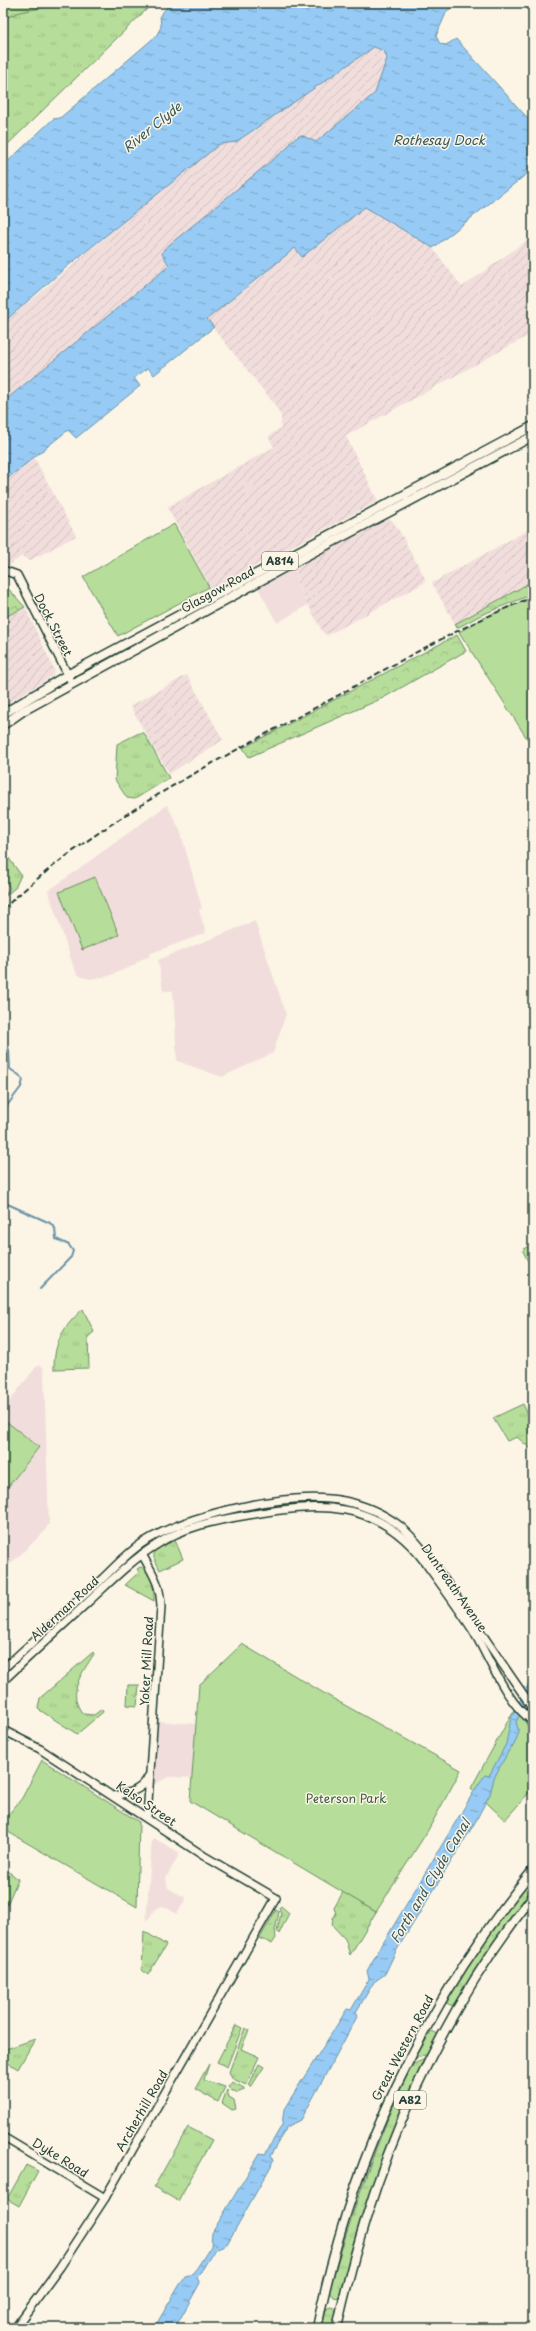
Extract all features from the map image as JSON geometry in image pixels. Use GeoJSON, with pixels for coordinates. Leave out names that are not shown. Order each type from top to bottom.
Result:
{"type":"FeatureCollection","features":[{"type":"Feature","properties":{"kind":"main road","name":"Glasgow Road"},"geometry":{"type":"LineString","coordinates":[[3,714],[67,675],[387,502],[533,426]]}},
{"type":"Feature","properties":{"kind":"main road","name":"Glasgow Road"},"geometry":{"type":"LineString","coordinates":[[3,725],[23,711],[72,684],[533,436]]}},
{"type":"Feature","properties":{"kind":"main road"},"geometry":{"type":"LineString","coordinates":[[387,502],[392,511]]}},
{"type":"Feature","properties":{"kind":"main road","name":"Great Western Road"},"geometry":{"type":"LineString","coordinates":[[318,2328],[334,2254],[351,2197],[375,2131],[398,2081],[457,1975],[495,1918],[533,1870]]}},
{"type":"Feature","properties":{"kind":"main road","name":"A82"},"geometry":{"type":"LineString","coordinates":[[337,2328],[349,2271],[375,2190],[392,2144],[422,2072],[469,1987],[511,1924],[533,1896]]}},
{"type":"Feature","properties":{"kind":"street","name":"Dock Street"},"geometry":{"type":"LineString","coordinates":[[3,570],[17,575],[72,684]]}},
{"type":"Feature","properties":{"kind":"street","name":"Duntreath Avenue"},"geometry":{"type":"LineString","coordinates":[[143,1543],[200,1518],[275,1503],[311,1499],[330,1499],[352,1503],[373,1510],[400,1527],[422,1549],[516,1684],[530,1712]]}},
{"type":"Feature","properties":{"kind":"street","name":"Duntreath Avenue"},"geometry":{"type":"LineString","coordinates":[[142,1554],[157,1544],[187,1530],[232,1518],[261,1513],[324,1506],[344,1509],[371,1517],[397,1532],[421,1558],[471,1629],[509,1693],[530,1712]]}},
{"type":"Feature","properties":{"kind":"street","name":"Alderman Road"},"geometry":{"type":"LineString","coordinates":[[3,1669],[143,1543]]}},
{"type":"Feature","properties":{"kind":"street","name":"Alderman Road"},"geometry":{"type":"LineString","coordinates":[[3,1681],[142,1554]]}},
{"type":"Feature","properties":{"kind":"street","name":"Yoker Mill Road"},"geometry":{"type":"LineString","coordinates":[[142,1554],[156,1578],[161,1593],[147,1817]]}},
{"type":"Feature","properties":{"kind":"street","name":"Kelso Street"},"geometry":{"type":"LineString","coordinates":[[3,1730],[40,1749],[147,1817],[204,1856],[276,1898]]}},
{"type":"Feature","properties":{"kind":"street"},"geometry":{"type":"LineString","coordinates":[[114,1796],[136,1790],[145,1783],[149,1773]]}},
{"type":"Feature","properties":{"kind":"street","name":"Archerhill Road"},"geometry":{"type":"LineString","coordinates":[[15,2328],[60,2267],[105,2198],[276,1898]]}},
{"type":"Feature","properties":{"kind":"street","name":"Dyke Road"},"geometry":{"type":"LineString","coordinates":[[3,2137],[105,2198]]}},
{"type":"Feature","properties":{"kind":"shaded area"},"geometry":{"type":"Polygon","coordinates":[[[374,47],[384,51],[387,58],[375,93],[316,142],[302,135],[291,141],[287,148],[162,255],[169,265],[165,269],[3,402],[3,324],[125,220],[220,143],[236,142],[374,47]]]}},
{"type":"Feature","properties":{"kind":"shaded area"},"geometry":{"type":"Polygon","coordinates":[[[365,206],[433,248],[462,287],[533,236],[533,333],[346,436],[378,501],[211,589],[167,507],[274,447],[268,437],[281,427],[281,416],[272,401],[206,319],[295,248],[302,256],[365,206]]]}},
{"type":"Feature","properties":{"kind":"shaded area"},"geometry":{"type":"Polygon","coordinates":[[[34,457],[76,536],[29,561],[22,556],[7,567],[3,562],[3,482],[34,457]]]}},
{"type":"Feature","properties":{"kind":"shaded area"},"geometry":{"type":"Polygon","coordinates":[[[387,519],[392,520],[400,532],[425,578],[424,583],[328,635],[323,633],[297,584],[296,567],[387,519]]]}},
{"type":"Feature","properties":{"kind":"shaded area"},"geometry":{"type":"Polygon","coordinates":[[[533,527],[533,581],[455,624],[432,583],[533,527]]]}},
{"type":"Feature","properties":{"kind":"shaded area"},"geometry":{"type":"Polygon","coordinates":[[[296,567],[297,584],[308,605],[277,623],[258,588],[296,567]]]}},
{"type":"Feature","properties":{"kind":"shaded area"},"geometry":{"type":"Polygon","coordinates":[[[25,607],[55,671],[52,676],[3,706],[3,618],[25,607]]]}},
{"type":"Feature","properties":{"kind":"shaded area"},"geometry":{"type":"Polygon","coordinates":[[[187,675],[223,740],[169,774],[130,706],[187,675]]]}},
{"type":"Feature","properties":{"kind":"shaded area"},"geometry":{"type":"Polygon","coordinates":[[[167,805],[180,830],[202,908],[199,910],[206,933],[149,954],[150,956],[138,961],[135,965],[109,976],[90,979],[82,977],[77,974],[73,965],[48,891],[167,805]]]}},
{"type":"Feature","properties":{"kind":"shaded area"},"geometry":{"type":"Polygon","coordinates":[[[3,850],[21,875],[15,888],[3,898],[3,850]]]}},
{"type":"Feature","properties":{"kind":"shaded area"},"geometry":{"type":"Polygon","coordinates":[[[255,921],[286,1014],[273,1053],[222,1077],[177,1061],[173,991],[163,991],[158,960],[255,921]]]}},
{"type":"Feature","properties":{"kind":"shaded area"},"geometry":{"type":"Polygon","coordinates":[[[40,1365],[43,1367],[44,1373],[49,1524],[43,1533],[3,1571],[3,1409],[36,1367],[40,1365]]]}},
{"type":"Feature","properties":{"kind":"shaded area"},"geometry":{"type":"Polygon","coordinates":[[[154,1721],[197,1724],[193,1778],[168,1777],[148,1788],[154,1721]]]}},
{"type":"Feature","properties":{"kind":"shaded area"},"geometry":{"type":"Polygon","coordinates":[[[154,1838],[180,1853],[166,1878],[168,1888],[186,1898],[177,1914],[163,1906],[156,1908],[146,1922],[152,1839],[154,1838]]]}},
{"type":"Feature","properties":{"kind":"green space"},"geometry":{"type":"Polygon","coordinates":[[[3,3],[153,3],[3,149],[3,3]]]}},
{"type":"Feature","properties":{"kind":"green space"},"geometry":{"type":"Polygon","coordinates":[[[12,3],[66,3],[20,12],[3,19],[3,11],[12,3]]]}},
{"type":"Feature","properties":{"kind":"green space"},"geometry":{"type":"Polygon","coordinates":[[[174,524],[209,587],[118,636],[83,577],[174,524]]]}},
{"type":"Feature","properties":{"kind":"green space"},"geometry":{"type":"Polygon","coordinates":[[[533,581],[533,594],[481,615],[457,628],[455,624],[533,581]]]}},
{"type":"Feature","properties":{"kind":"green space"},"geometry":{"type":"Polygon","coordinates":[[[3,583],[25,607],[3,618],[3,583]]]}},
{"type":"Feature","properties":{"kind":"green space"},"geometry":{"type":"Polygon","coordinates":[[[533,597],[533,748],[459,632],[483,618],[533,597]]]}},
{"type":"Feature","properties":{"kind":"green space"},"geometry":{"type":"Polygon","coordinates":[[[457,635],[466,651],[383,698],[249,757],[243,748],[457,635]]]}},
{"type":"Feature","properties":{"kind":"green space"},"geometry":{"type":"Polygon","coordinates":[[[139,733],[144,733],[169,778],[135,799],[127,798],[115,780],[117,744],[139,733]]]}},
{"type":"Feature","properties":{"kind":"green space"},"geometry":{"type":"Polygon","coordinates":[[[3,850],[21,875],[15,888],[3,898],[10,888],[3,877],[3,850]]]}},
{"type":"Feature","properties":{"kind":"green space"},"geometry":{"type":"Polygon","coordinates":[[[95,877],[119,935],[82,950],[59,892],[95,877]]]}},
{"type":"Feature","properties":{"kind":"green space"},"geometry":{"type":"Polygon","coordinates":[[[533,1244],[533,1272],[523,1251],[525,1248],[533,1244]]]}},
{"type":"Feature","properties":{"kind":"green space"},"geometry":{"type":"Polygon","coordinates":[[[83,1309],[94,1332],[88,1337],[89,1368],[54,1369],[54,1359],[61,1336],[70,1322],[83,1309]]]}},
{"type":"Feature","properties":{"kind":"green space"},"geometry":{"type":"Polygon","coordinates":[[[523,1404],[533,1425],[533,1451],[517,1437],[507,1441],[493,1418],[523,1404]]]}},
{"type":"Feature","properties":{"kind":"green space"},"geometry":{"type":"Polygon","coordinates":[[[7,1422],[39,1447],[4,1492],[3,1428],[7,1422]]]}},
{"type":"Feature","properties":{"kind":"green space"},"geometry":{"type":"Polygon","coordinates":[[[175,1540],[183,1559],[160,1570],[154,1558],[154,1551],[175,1540]]]}},
{"type":"Feature","properties":{"kind":"green space"},"geometry":{"type":"Polygon","coordinates":[[[140,1567],[148,1572],[150,1576],[153,1586],[154,1601],[125,1585],[139,1572],[137,1569],[140,1567]]]}},
{"type":"Feature","properties":{"kind":"green space","name":"Peterson Park"},"geometry":{"type":"Polygon","coordinates":[[[242,1644],[332,1698],[461,1770],[427,1832],[376,1912],[190,1801],[199,1685],[242,1644]]]}},
{"type":"Feature","properties":{"kind":"green space"},"geometry":{"type":"Polygon","coordinates":[[[93,1652],[94,1654],[78,1683],[76,1698],[78,1706],[83,1714],[94,1715],[102,1709],[103,1712],[77,1734],[38,1709],[40,1698],[93,1652]]]}},
{"type":"Feature","properties":{"kind":"green space"},"geometry":{"type":"Polygon","coordinates":[[[128,1685],[139,1685],[137,1706],[127,1705],[128,1685]]]}},
{"type":"Feature","properties":{"kind":"green space"},"geometry":{"type":"Polygon","coordinates":[[[6,1688],[8,1718],[6,1722],[3,1722],[3,1690],[6,1688]]]}},
{"type":"Feature","properties":{"kind":"green space"},"geometry":{"type":"Polygon","coordinates":[[[515,1708],[533,1733],[533,1788],[505,1820],[471,1788],[515,1708]]]}},
{"type":"Feature","properties":{"kind":"green space"},"geometry":{"type":"Polygon","coordinates":[[[42,1760],[139,1822],[137,1907],[3,1829],[4,1820],[22,1798],[42,1760]]]}},
{"type":"Feature","properties":{"kind":"green space"},"geometry":{"type":"Polygon","coordinates":[[[3,1867],[18,1879],[6,1907],[3,1909],[3,1867]]]}},
{"type":"Feature","properties":{"kind":"green space"},"geometry":{"type":"Polygon","coordinates":[[[533,1874],[533,1891],[502,1933],[455,2007],[444,2002],[498,1921],[533,1874]]]}},
{"type":"Feature","properties":{"kind":"green space"},"geometry":{"type":"Polygon","coordinates":[[[343,1892],[376,1912],[350,1955],[345,1939],[332,1925],[333,1918],[336,1914],[334,1908],[343,1892]]]}},
{"type":"Feature","properties":{"kind":"green space"},"geometry":{"type":"Polygon","coordinates":[[[281,1906],[289,1913],[279,1934],[277,1931],[281,1913],[279,1908],[281,1906]]]}},
{"type":"Feature","properties":{"kind":"green space"},"geometry":{"type":"Polygon","coordinates":[[[276,1910],[279,1912],[275,1930],[276,1938],[272,1944],[260,1938],[276,1910]]]}},
{"type":"Feature","properties":{"kind":"green space"},"geometry":{"type":"Polygon","coordinates":[[[144,1931],[166,1945],[148,1975],[142,1970],[144,1931]]]}},
{"type":"Feature","properties":{"kind":"green space"},"geometry":{"type":"Polygon","coordinates":[[[236,2025],[242,2028],[227,2067],[217,2062],[236,2025]]]}},
{"type":"Feature","properties":{"kind":"green space"},"geometry":{"type":"Polygon","coordinates":[[[245,2028],[249,2030],[241,2049],[259,2057],[246,2085],[233,2079],[229,2072],[245,2028]]]}},
{"type":"Feature","properties":{"kind":"green space"},"geometry":{"type":"Polygon","coordinates":[[[432,2031],[438,2034],[429,2054],[414,2059],[432,2031]]]}},
{"type":"Feature","properties":{"kind":"green space"},"geometry":{"type":"Polygon","coordinates":[[[35,2039],[18,2069],[3,2060],[3,2050],[35,2039]]]}},
{"type":"Feature","properties":{"kind":"green space"},"geometry":{"type":"Polygon","coordinates":[[[425,2059],[388,2144],[366,2202],[339,2298],[333,2297],[329,2292],[337,2263],[376,2149],[411,2065],[425,2059]]]}},
{"type":"Feature","properties":{"kind":"green space"},"geometry":{"type":"Polygon","coordinates":[[[209,2064],[204,2080],[225,2087],[218,2102],[195,2089],[209,2064]]]}},
{"type":"Feature","properties":{"kind":"green space"},"geometry":{"type":"Polygon","coordinates":[[[259,2064],[264,2067],[251,2087],[249,2085],[259,2064]]]}},
{"type":"Feature","properties":{"kind":"green space"},"geometry":{"type":"Polygon","coordinates":[[[232,2082],[244,2088],[244,2090],[237,2093],[232,2091],[228,2087],[232,2082]]]}},
{"type":"Feature","properties":{"kind":"green space"},"geometry":{"type":"Polygon","coordinates":[[[227,2090],[229,2097],[234,2100],[236,2109],[232,2110],[222,2103],[227,2090]]]}},
{"type":"Feature","properties":{"kind":"green space"},"geometry":{"type":"Polygon","coordinates":[[[188,2127],[212,2140],[178,2201],[154,2187],[188,2127]]]}},
{"type":"Feature","properties":{"kind":"green space"},"geometry":{"type":"Polygon","coordinates":[[[26,2165],[38,2171],[19,2206],[7,2199],[26,2165]]]}},
{"type":"Feature","properties":{"kind":"green space"},"geometry":{"type":"Polygon","coordinates":[[[330,2307],[334,2308],[336,2311],[333,2328],[322,2328],[326,2309],[330,2307]]]}},
{"type":"Feature","properties":{"kind":"water"},"geometry":{"type":"Polygon","coordinates":[[[171,3],[459,3],[447,11],[436,36],[440,44],[446,45],[456,39],[533,124],[533,169],[433,248],[365,207],[302,257],[295,248],[207,319],[214,327],[154,375],[148,368],[134,378],[140,386],[76,438],[68,430],[3,482],[3,402],[165,269],[169,265],[162,254],[164,249],[287,148],[291,141],[301,135],[316,142],[375,93],[387,58],[384,51],[374,47],[236,142],[220,144],[64,269],[3,323],[3,166],[53,119],[60,118],[156,36],[161,27],[160,15],[171,3]]]}},
{"type":"Feature","properties":{"kind":"water","name":"Forth and Clyde Canal"},"geometry":{"type":"Polygon","coordinates":[[[533,1676],[533,1690],[516,1722],[519,1732],[514,1745],[509,1750],[494,1778],[490,1794],[473,1826],[395,1953],[385,1974],[374,1982],[356,2012],[358,2015],[301,2120],[287,2127],[270,2156],[273,2160],[271,2166],[227,2244],[215,2249],[197,2278],[200,2283],[175,2328],[154,2328],[185,2276],[193,2274],[211,2246],[212,2233],[260,2153],[265,2154],[282,2125],[284,2109],[347,2009],[351,2010],[369,1979],[367,1971],[373,1960],[476,1788],[485,1775],[489,1776],[506,1744],[511,1718],[533,1676]]]}},
{"type":"Feature","properties":{"kind":"waterway"},"geometry":{"type":"LineString","coordinates":[[3,1111],[21,1087],[23,1080],[19,1075],[10,1069],[9,1050],[4,1042]]}},
{"type":"Feature","properties":{"kind":"waterway"},"geometry":{"type":"LineString","coordinates":[[3,1202],[50,1223],[55,1228],[56,1239],[69,1245],[73,1251],[71,1257],[40,1289]]}},
{"type":"Feature","properties":{"kind":"railway"},"geometry":{"type":"LineString","coordinates":[[3,909],[39,877],[78,848],[117,820],[158,794],[243,746],[455,632],[533,597]]}},
{"type":"Feature","properties":{"kind":"water label","name":"River Clyde"},"geometry":{"type":"Point","coordinates":[152,127]}},
{"type":"Feature","properties":{"kind":"water label","name":"Rothesay Dock"},"geometry":{"type":"Point","coordinates":[439,140]}}]}
